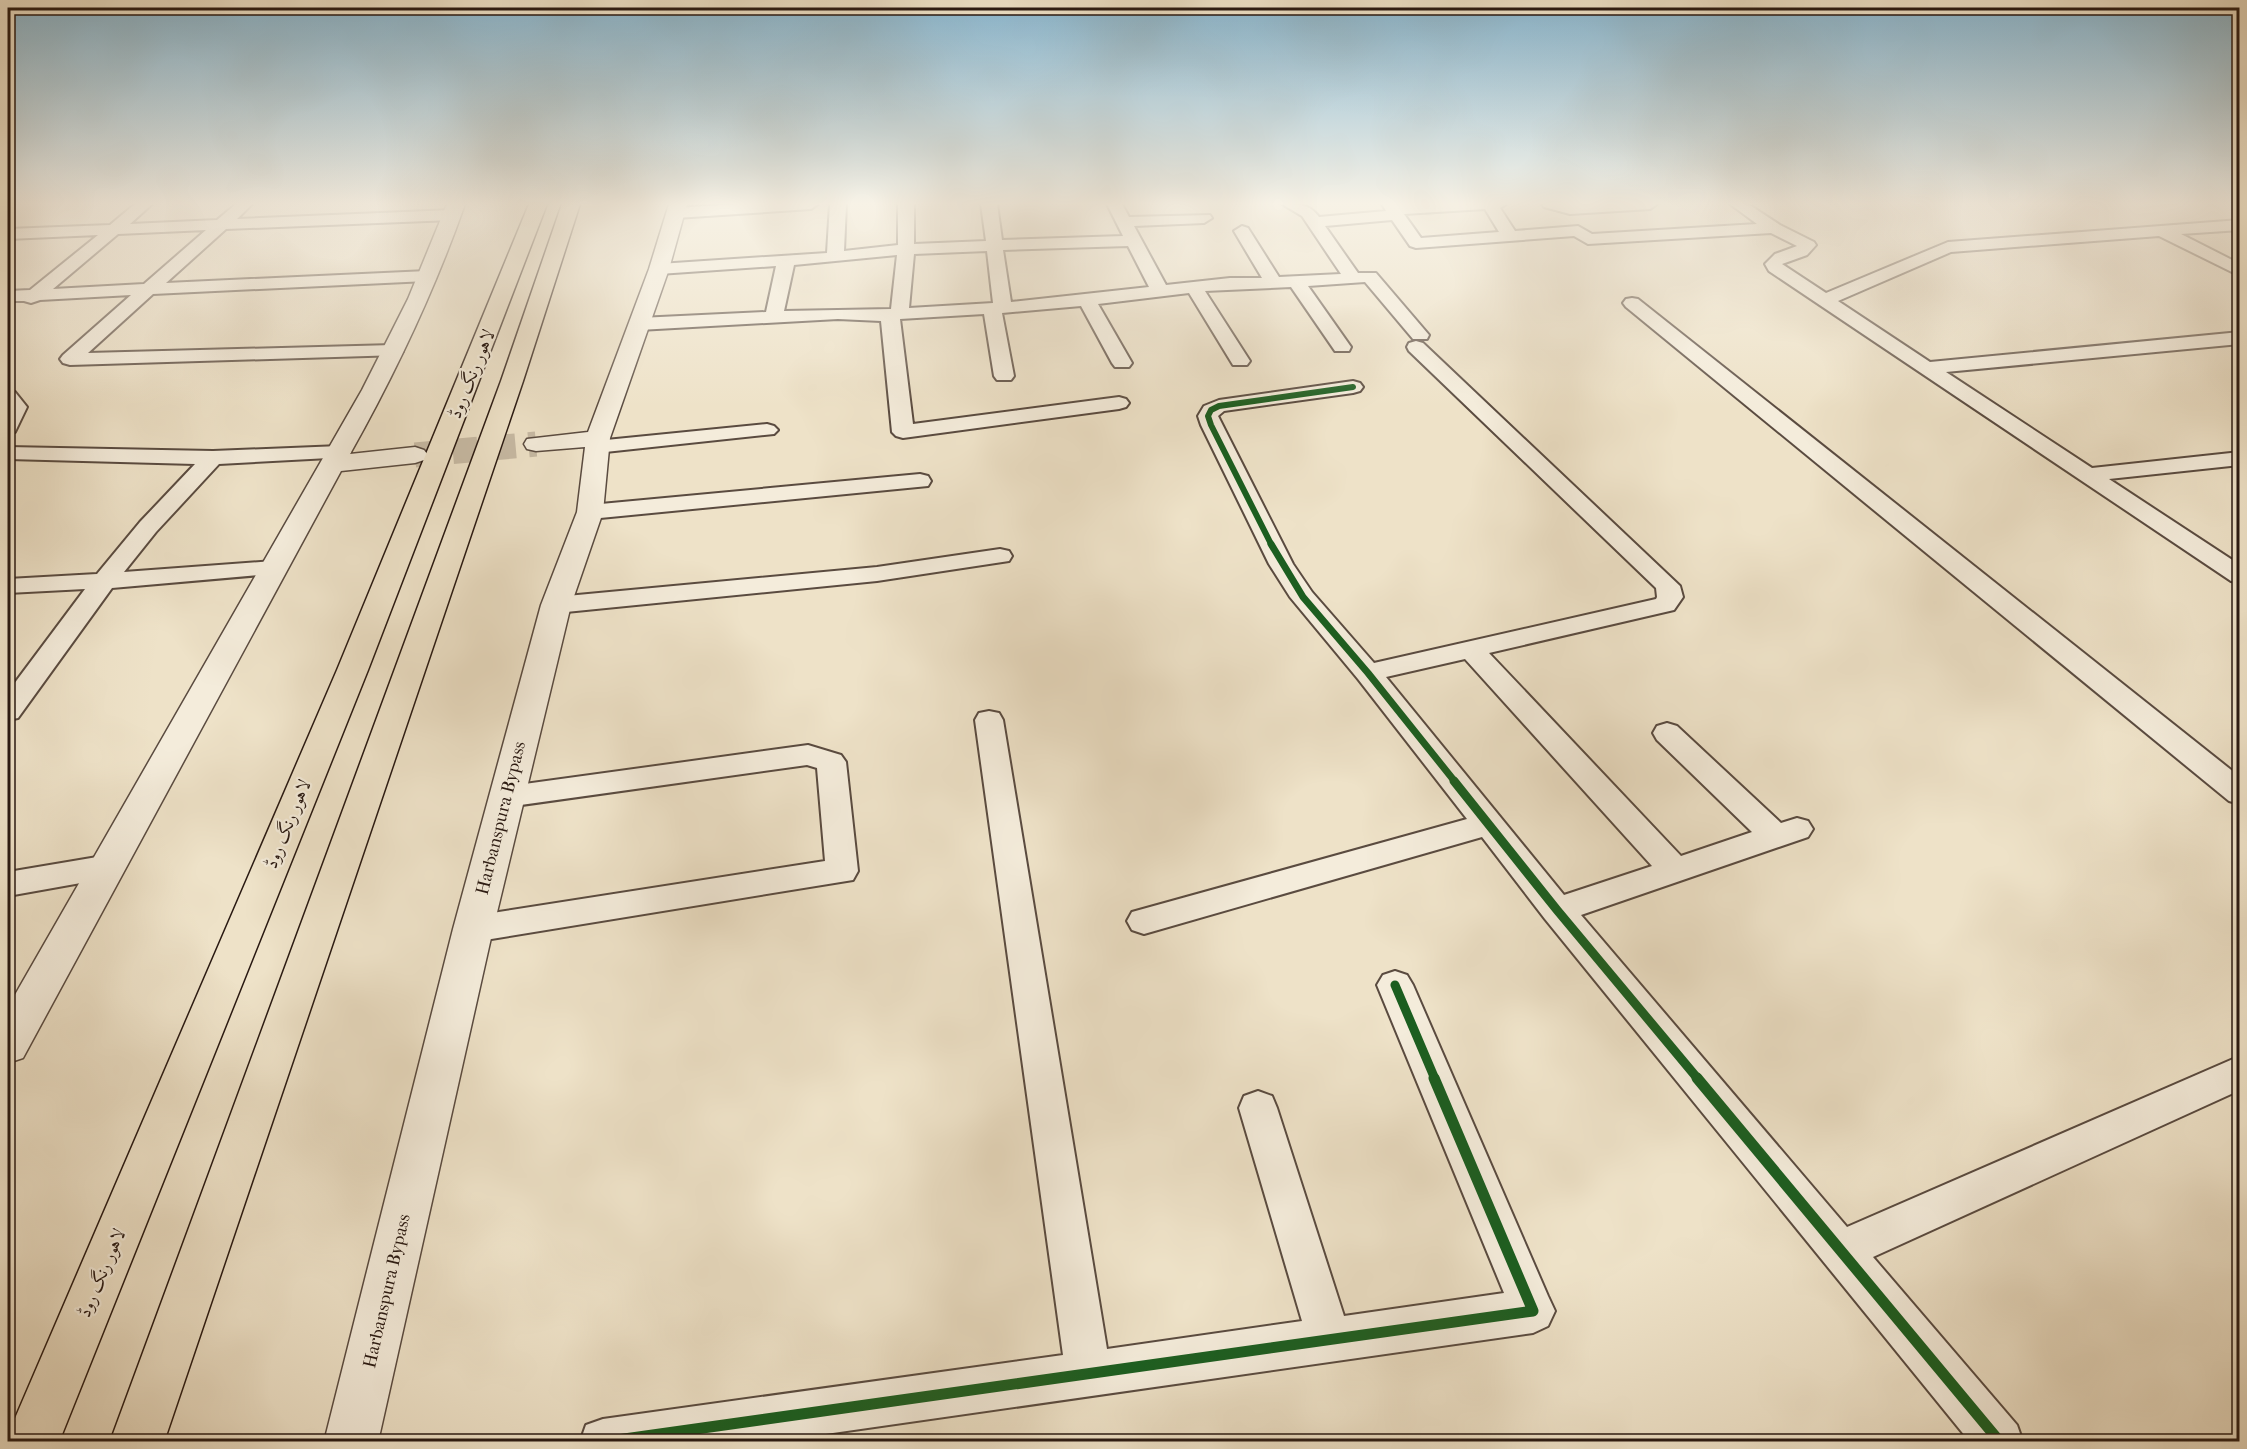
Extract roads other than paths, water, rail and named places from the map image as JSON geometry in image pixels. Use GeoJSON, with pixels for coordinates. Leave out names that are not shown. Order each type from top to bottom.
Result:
{"type":"FeatureCollection","features":[{"type":"Feature","properties":{"kind":"highway","name":"لاہور رنگ روڈ"},"geometry":{"type":"LineString","coordinates":[[32,1442],[404,542],[511,272]]}},
{"type":"Feature","properties":{"kind":"highway","name":"لاہور رنگ روڈ"},"geometry":{"type":"LineString","coordinates":[[137,1442],[549,272]]}},
{"type":"Feature","properties":{"kind":"street"},"geometry":{"type":"LineString","coordinates":[[8,316],[62,272]]}},
{"type":"Feature","properties":{"kind":"street"},"geometry":{"type":"LineString","coordinates":[[168,272],[70,359],[393,351]]}},
{"type":"Feature","properties":{"kind":"street"},"geometry":{"type":"LineString","coordinates":[[8,1046],[274,568],[363,413],[430,272]]}},
{"type":"Feature","properties":{"kind":"street","name":"Harbanspura Bypass"},"geometry":{"type":"LineString","coordinates":[[351,1442],[473,929],[556,605],[590,512],[597,443],[658,272]]}},
{"type":"Feature","properties":{"kind":"street"},"geometry":{"type":"LineString","coordinates":[[774,318],[784,272]]}},
{"type":"Feature","properties":{"kind":"street"},"geometry":{"type":"LineString","coordinates":[[902,272],[894,314],[903,432],[1119,403]]}},
{"type":"Feature","properties":{"kind":"street"},"geometry":{"type":"LineString","coordinates":[[996,272],[1004,376]]}},
{"type":"Feature","properties":{"kind":"street"},"geometry":{"type":"LineString","coordinates":[[1150,272],[1160,291]]}},
{"type":"Feature","properties":{"kind":"street"},"geometry":{"type":"LineString","coordinates":[[1267,272],[1274,283]]}},
{"type":"Feature","properties":{"kind":"street"},"geometry":{"type":"LineString","coordinates":[[1349,272],[1353,278]]}},
{"type":"Feature","properties":{"kind":"street"},"geometry":{"type":"LineString","coordinates":[[1782,272],[2240,576]]}},
{"type":"Feature","properties":{"kind":"street"},"geometry":{"type":"LineString","coordinates":[[1825,300],[1891,272]]}},
{"type":"Feature","properties":{"kind":"street"},"geometry":{"type":"LineString","coordinates":[[8,296],[428,276]]}},
{"type":"Feature","properties":{"kind":"street"},"geometry":{"type":"LineString","coordinates":[[639,324],[998,308],[1230,283],[1274,283],[1371,277],[1418,341],[1668,586],[1670,597],[1665,605],[1368,673]]}},
{"type":"Feature","properties":{"kind":"street"},"geometry":{"type":"LineString","coordinates":[[1296,282],[1342,347]]}},
{"type":"Feature","properties":{"kind":"street"},"geometry":{"type":"LineString","coordinates":[[1194,287],[1240,361]]}},
{"type":"Feature","properties":{"kind":"street"},"geometry":{"type":"LineString","coordinates":[[1088,300],[1122,363]]}},
{"type":"Feature","properties":{"kind":"street"},"geometry":{"type":"LineString","coordinates":[[1632,303],[2240,793]]}},
{"type":"Feature","properties":{"kind":"street"},"geometry":{"type":"LineString","coordinates":[[1925,368],[2240,338]]}},
{"type":"Feature","properties":{"kind":"street"},"geometry":{"type":"LineString","coordinates":[[1353,387],[1219,406],[1211,410],[1209,416],[1211,425],[1281,564],[1303,597],[1368,673],[1557,910],[2000,1442]]}},
{"type":"Feature","properties":{"kind":"street"},"geometry":{"type":"LineString","coordinates":[[8,396],[17,407],[8,428]]}},
{"type":"Feature","properties":{"kind":"street"},"geometry":{"type":"LineString","coordinates":[[536,444],[597,443],[767,429]]}},
{"type":"Feature","properties":{"kind":"street"},"geometry":{"type":"LineString","coordinates":[[8,453],[213,458],[336,458],[415,455]]}},
{"type":"Feature","properties":{"kind":"street"},"geometry":{"type":"LineString","coordinates":[[8,711],[104,581],[148,527],[213,458]]}},
{"type":"Feature","properties":{"kind":"street"},"geometry":{"type":"LineString","coordinates":[[2085,475],[2240,458]]}},
{"type":"Feature","properties":{"kind":"street"},"geometry":{"type":"LineString","coordinates":[[590,512],[920,481]]}},
{"type":"Feature","properties":{"kind":"street"},"geometry":{"type":"LineString","coordinates":[[556,605],[877,574],[1000,555]]}},
{"type":"Feature","properties":{"kind":"street"},"geometry":{"type":"LineString","coordinates":[[8,586],[274,568]]}},
{"type":"Feature","properties":{"kind":"street"},"geometry":{"type":"LineString","coordinates":[[1471,650],[1675,870]]}},
{"type":"Feature","properties":{"kind":"street"},"geometry":{"type":"LineString","coordinates":[[989,720],[1088,1372]]}},
{"type":"Feature","properties":{"kind":"street"},"geometry":{"type":"LineString","coordinates":[[1557,910],[1786,832],[1667,733]]}},
{"type":"Feature","properties":{"kind":"street"},"geometry":{"type":"LineString","coordinates":[[473,929],[842,871],[831,762],[822,758],[808,755],[507,796]]}},
{"type":"Feature","properties":{"kind":"street"},"geometry":{"type":"LineString","coordinates":[[1144,921],[1489,824]]}},
{"type":"Feature","properties":{"kind":"street"},"geometry":{"type":"LineString","coordinates":[[8,884],[109,867]]}},
{"type":"Feature","properties":{"kind":"street"},"geometry":{"type":"LineString","coordinates":[[603,1442],[1533,1311],[1395,985]]}},
{"type":"Feature","properties":{"kind":"street"},"geometry":{"type":"LineString","coordinates":[[1840,1251],[2240,1072]]}},
{"type":"Feature","properties":{"kind":"street"},"geometry":{"type":"LineString","coordinates":[[1258,1108],[1329,1339]]}},
{"type":"Feature","properties":{"kind":"tunnel"},"geometry":{"type":"LineString","coordinates":[[415,455],[536,444]]}}]}
